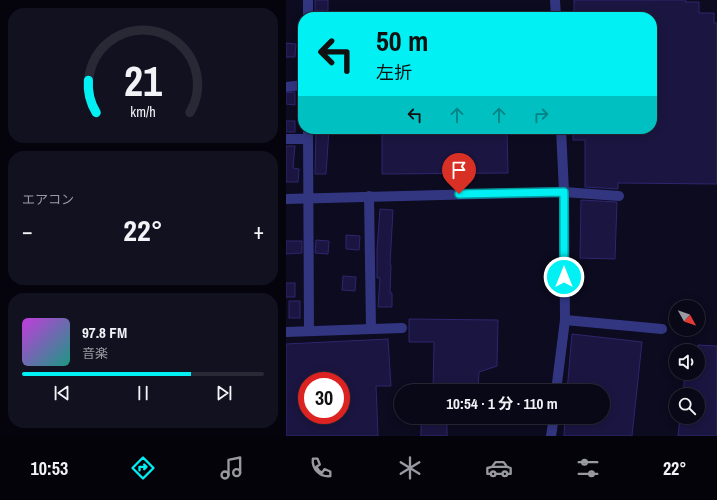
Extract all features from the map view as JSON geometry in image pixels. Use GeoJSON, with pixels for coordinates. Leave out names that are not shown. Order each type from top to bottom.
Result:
{"type":"FeatureCollection","features":[{"type":"Feature","properties":{"kind":"street"},"geometry":{"type":"LineString","coordinates":[[308,0],[308,12]]}},
{"type":"Feature","properties":{"kind":"street"},"geometry":{"type":"LineString","coordinates":[[556,0],[556,12]]}},
{"type":"Feature","properties":{"kind":"street"},"geometry":{"type":"LineString","coordinates":[[286,87],[298,86]]}},
{"type":"Feature","properties":{"kind":"street"},"geometry":{"type":"LineString","coordinates":[[286,139],[308,134],[309,331]]}},
{"type":"Feature","properties":{"kind":"street"},"geometry":{"type":"LineString","coordinates":[[557,384],[564,320],[564,192],[561,134]]}},
{"type":"Feature","properties":{"kind":"street"},"geometry":{"type":"LineString","coordinates":[[286,199],[564,192],[618,196]]}},
{"type":"Feature","properties":{"kind":"street"},"geometry":{"type":"LineString","coordinates":[[369,196],[371,329]]}},
{"type":"Feature","properties":{"kind":"street"},"geometry":{"type":"LineString","coordinates":[[564,320],[662,329]]}},
{"type":"Feature","properties":{"kind":"street"},"geometry":{"type":"LineString","coordinates":[[286,332],[402,328]]}},
{"type":"Feature","properties":{"kind":"street"},"geometry":{"type":"LineString","coordinates":[[551,436],[553,424]]}},
{"type":"Feature","properties":{"kind":"building"},"geometry":{"type":"Polygon","coordinates":[[[315,0],[328,0],[328,11],[315,11],[315,0]]]}},
{"type":"Feature","properties":{"kind":"building"},"geometry":{"type":"Polygon","coordinates":[[[574,0],[686,0],[685,2],[699,2],[699,13],[714,13],[714,23],[717,23],[717,184],[618,183],[618,189],[585,187],[585,140],[573,140],[573,134],[657,134],[657,12],[574,12],[574,0]]]}},
{"type":"Feature","properties":{"kind":"building"},"geometry":{"type":"Polygon","coordinates":[[[286,43],[296,44],[295,57],[286,57],[286,43]]]}},
{"type":"Feature","properties":{"kind":"building"},"geometry":{"type":"Polygon","coordinates":[[[295,92],[295,105],[286,104],[286,93],[295,92]]]}},
{"type":"Feature","properties":{"kind":"building"},"geometry":{"type":"Polygon","coordinates":[[[286,121],[295,121],[295,132],[286,132],[286,121]]]}},
{"type":"Feature","properties":{"kind":"building"},"geometry":{"type":"Polygon","coordinates":[[[316,134],[329,134],[326,174],[315,174],[316,134]]]}},
{"type":"Feature","properties":{"kind":"building"},"geometry":{"type":"Polygon","coordinates":[[[382,134],[507,134],[508,173],[382,174],[382,134]]]}},
{"type":"Feature","properties":{"kind":"building"},"geometry":{"type":"Polygon","coordinates":[[[286,146],[295,146],[293,168],[299,169],[298,182],[286,182],[286,146]]]}},
{"type":"Feature","properties":{"kind":"building"},"geometry":{"type":"Polygon","coordinates":[[[581,200],[617,202],[615,259],[580,258],[581,200]]]}},
{"type":"Feature","properties":{"kind":"building"},"geometry":{"type":"Polygon","coordinates":[[[380,209],[393,210],[390,265],[390,293],[392,293],[392,307],[378,307],[380,278],[377,278],[377,250],[380,209]]]}},
{"type":"Feature","properties":{"kind":"building"},"geometry":{"type":"Polygon","coordinates":[[[346,235],[360,236],[359,250],[346,249],[346,235]]]}},
{"type":"Feature","properties":{"kind":"building"},"geometry":{"type":"Polygon","coordinates":[[[316,240],[329,241],[328,254],[315,253],[316,240]]]}},
{"type":"Feature","properties":{"kind":"building"},"geometry":{"type":"Polygon","coordinates":[[[286,241],[302,241],[302,253],[286,254],[286,241]]]}},
{"type":"Feature","properties":{"kind":"building"},"geometry":{"type":"Polygon","coordinates":[[[343,276],[356,277],[355,291],[342,290],[343,276]]]}},
{"type":"Feature","properties":{"kind":"building"},"geometry":{"type":"Polygon","coordinates":[[[286,283],[295,283],[295,297],[286,297],[286,283]]]}},
{"type":"Feature","properties":{"kind":"building"},"geometry":{"type":"Polygon","coordinates":[[[289,301],[300,301],[300,318],[289,318],[289,301]]]}},
{"type":"Feature","properties":{"kind":"building"},"geometry":{"type":"Polygon","coordinates":[[[409,319],[498,320],[497,366],[479,372],[478,384],[433,384],[434,342],[409,342],[409,319]]]}},
{"type":"Feature","properties":{"kind":"building"},"geometry":{"type":"Polygon","coordinates":[[[572,334],[642,342],[632,436],[564,436],[565,424],[610,424],[610,384],[568,384],[572,334]]]}},
{"type":"Feature","properties":{"kind":"building"},"geometry":{"type":"Polygon","coordinates":[[[388,339],[391,386],[376,386],[378,436],[286,436],[286,344],[388,339]]]}},
{"type":"Feature","properties":{"kind":"building"},"geometry":{"type":"Polygon","coordinates":[[[705,345],[717,346],[717,436],[678,436],[679,424],[705,424],[705,388],[684,388],[684,380],[705,380],[705,345]]]}},
{"type":"Feature","properties":{"kind":"building"},"geometry":{"type":"Polygon","coordinates":[[[421,424],[447,424],[447,436],[421,436],[421,424]]]}},
{"type":"Feature","properties":{"kind":"route"},"geometry":{"type":"LineString","coordinates":[[459,194],[564,192],[564,277]]}}]}
